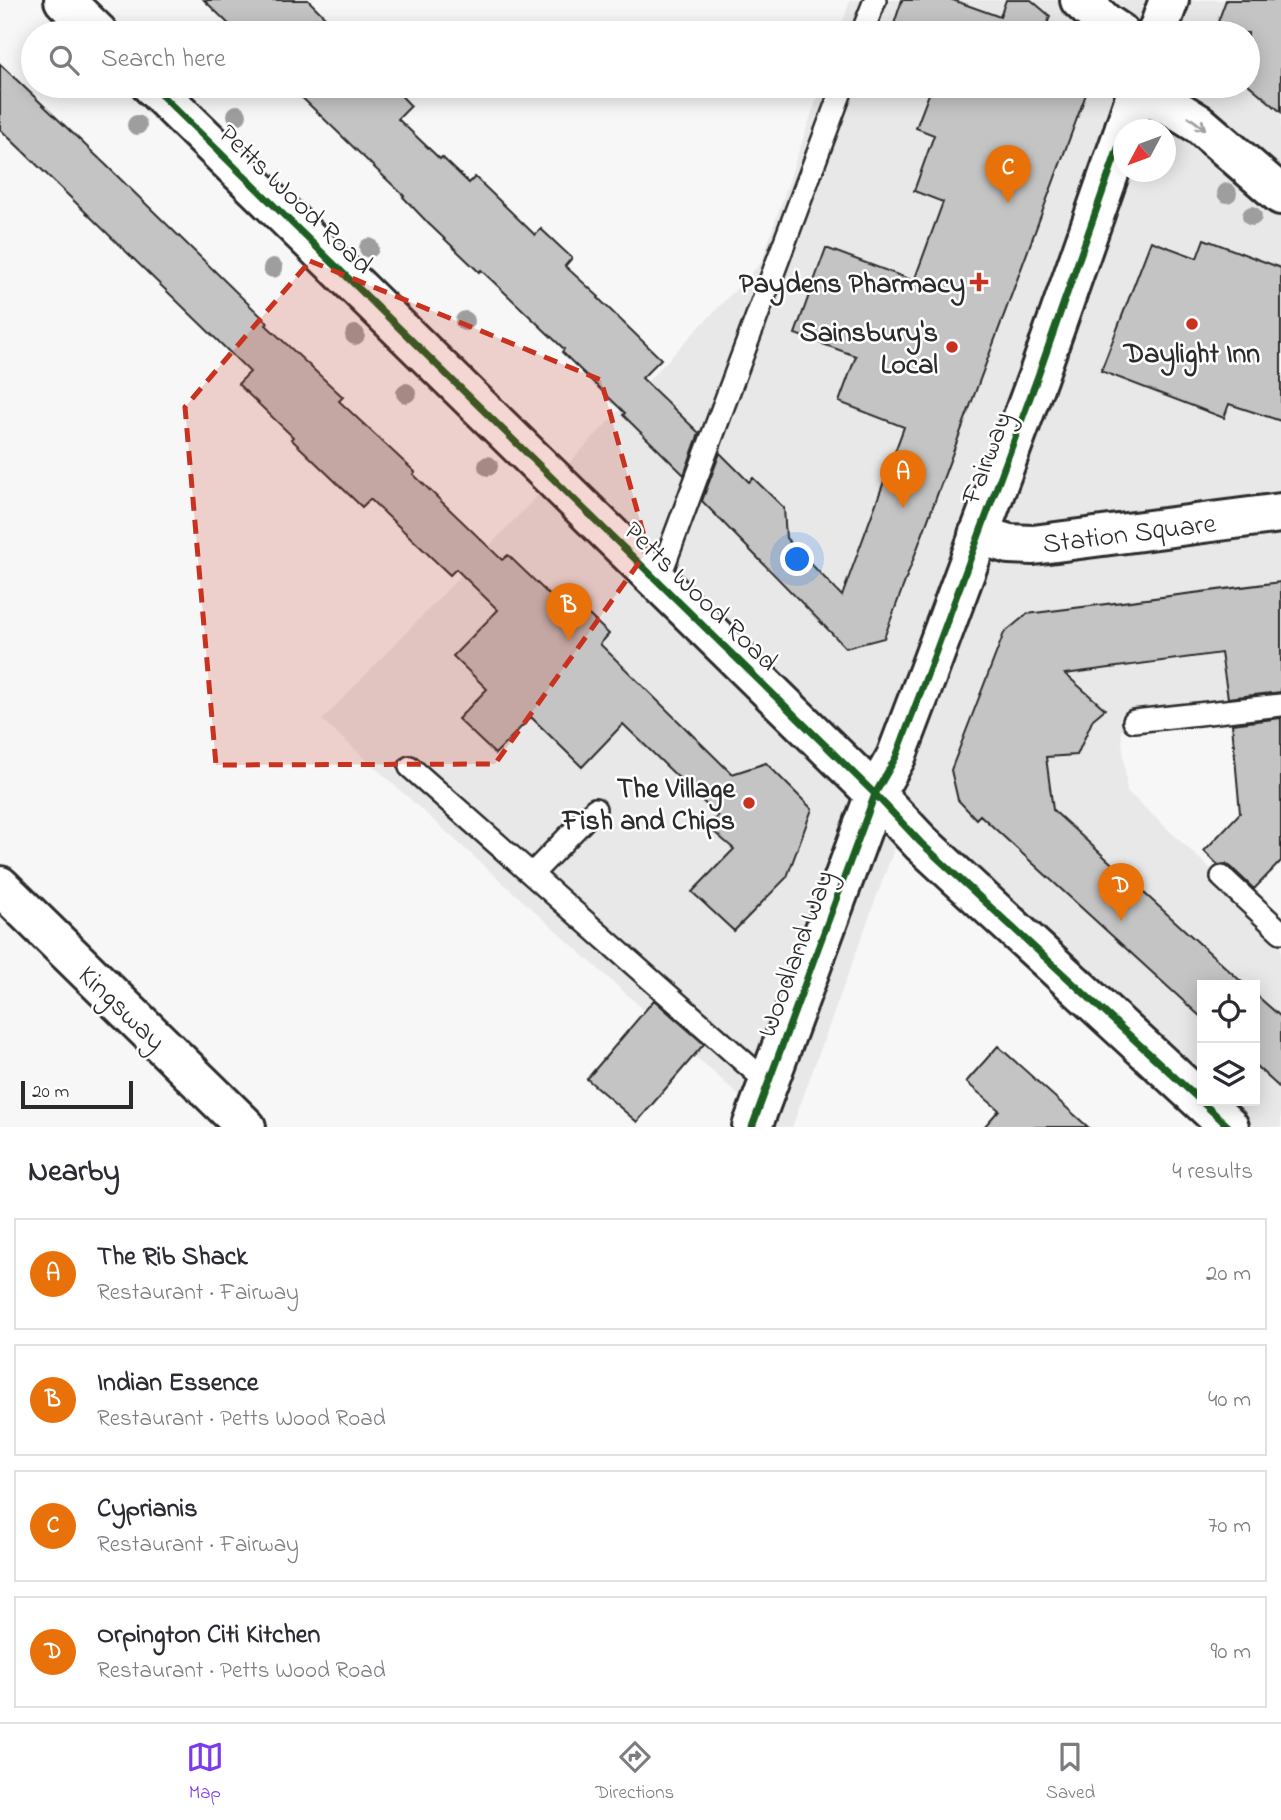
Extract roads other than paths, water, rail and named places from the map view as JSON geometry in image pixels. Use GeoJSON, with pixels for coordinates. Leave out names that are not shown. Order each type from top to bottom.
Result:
{"type":"FeatureCollection","features":[{"type":"Feature","properties":{"kind":"street"},"geometry":{"type":"LineString","coordinates":[[64,0],[86,21]]}},
{"type":"Feature","properties":{"kind":"street"},"geometry":{"type":"LineString","coordinates":[[1080,0],[1103,21]]}},
{"type":"Feature","properties":{"kind":"street"},"geometry":{"type":"LineString","coordinates":[[1161,21],[1169,0]]}},
{"type":"Feature","properties":{"kind":"street","name":"Petts Wood Road"},"geometry":{"type":"LineString","coordinates":[[164,98],[875,794],[921,843],[1229,1127]]}},
{"type":"Feature","properties":{"kind":"street","name":"Fairway"},"geometry":{"type":"LineString","coordinates":[[1128,119],[1135,98]]}},
{"type":"Feature","properties":{"kind":"street"},"geometry":{"type":"LineString","coordinates":[[1154,98],[1199,124],[1281,195]]}},
{"type":"Feature","properties":{"kind":"street","name":"Fairway"},"geometry":{"type":"LineString","coordinates":[[875,794],[896,757],[1038,376],[1113,161]]}},
{"type":"Feature","properties":{"kind":"street","name":"Station Square"},"geometry":{"type":"LineString","coordinates":[[978,535],[1009,544],[1032,545],[1281,513]]}},
{"type":"Feature","properties":{"kind":"street","name":"Woodland Way"},"geometry":{"type":"LineString","coordinates":[[752,1127],[875,794]]}},
{"type":"Feature","properties":{"kind":"street","name":"Kingsway"},"geometry":{"type":"LineString","coordinates":[[0,886],[246,1127]]}},
{"type":"Feature","properties":{"kind":"lane"},"geometry":{"type":"LineString","coordinates":[[867,21],[875,0]]}},
{"type":"Feature","properties":{"kind":"lane"},"geometry":{"type":"LineString","coordinates":[[658,581],[839,98]]}},
{"type":"Feature","properties":{"kind":"lane"},"geometry":{"type":"LineString","coordinates":[[1134,721],[1281,705]]}},
{"type":"Feature","properties":{"kind":"lane"},"geometry":{"type":"LineString","coordinates":[[410,767],[769,1084]]}},
{"type":"Feature","properties":{"kind":"lane"},"geometry":{"type":"LineString","coordinates":[[532,874],[594,809]]}},
{"type":"Feature","properties":{"kind":"lane"},"geometry":{"type":"LineString","coordinates":[[1222,877],[1281,932]]}},
{"type":"Feature","properties":{"kind":"place","name":"Cyprianis"},"geometry":{"type":"Point","coordinates":[1008,203]}},
{"type":"Feature","properties":{"kind":"place","name":"Paydens Pharmacy"},"geometry":{"type":"Point","coordinates":[979,282]}},
{"type":"Feature","properties":{"kind":"place","name":"Daylight Inn"},"geometry":{"type":"Point","coordinates":[1192,324]}},
{"type":"Feature","properties":{"kind":"place","name":"Sainsbury's Local"},"geometry":{"type":"Point","coordinates":[952,347]}},
{"type":"Feature","properties":{"kind":"place","name":"The Rib Shack"},"geometry":{"type":"Point","coordinates":[903,508]}},
{"type":"Feature","properties":{"kind":"place","name":"Indian Essence"},"geometry":{"type":"Point","coordinates":[569,641]}},
{"type":"Feature","properties":{"kind":"place","name":"The Village Fish and Chips"},"geometry":{"type":"Point","coordinates":[749,803]}},
{"type":"Feature","properties":{"kind":"place","name":"Orpington Citi Kitchen"},"geometry":{"type":"Point","coordinates":[1121,921]}}]}
